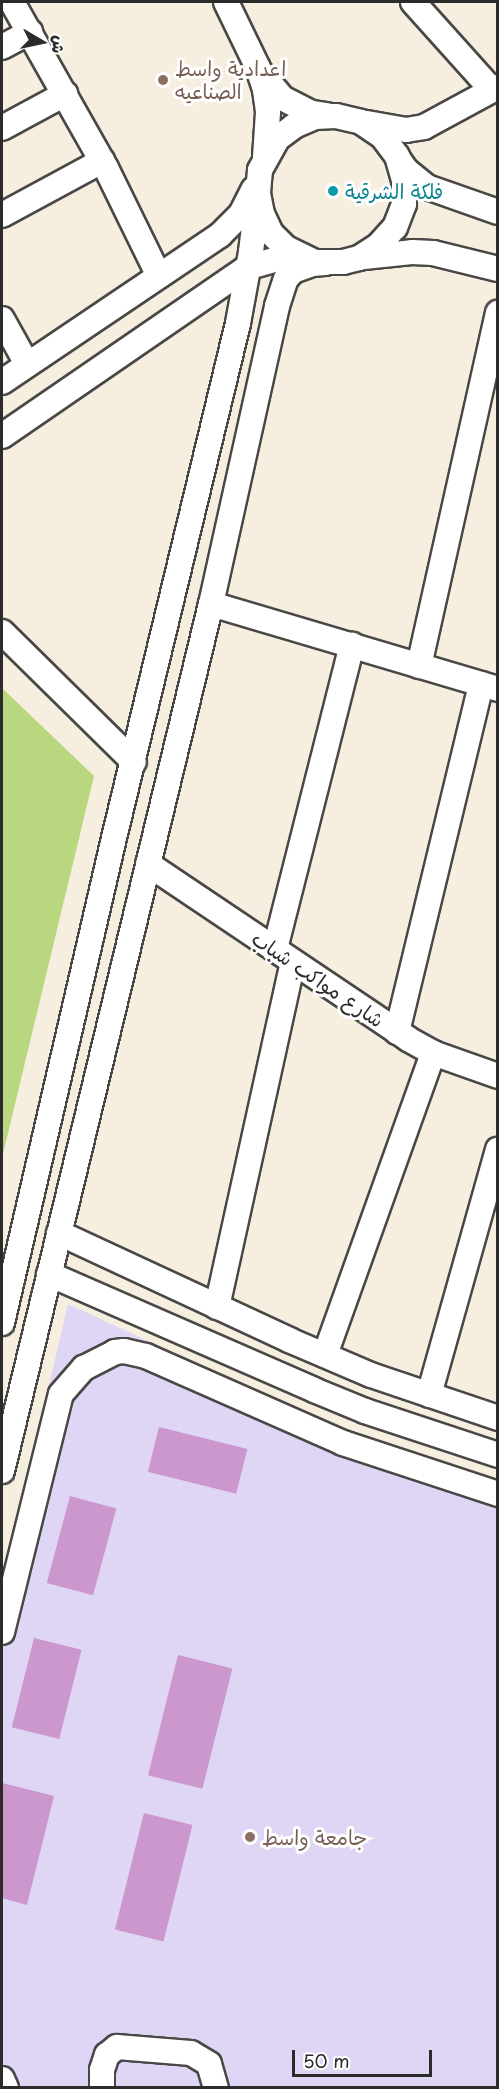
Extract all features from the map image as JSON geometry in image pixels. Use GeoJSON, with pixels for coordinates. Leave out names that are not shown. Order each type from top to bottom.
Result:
{"type":"FeatureCollection","features":[{"type":"Feature","properties":{"kind":"street"},"geometry":{"type":"LineString","coordinates":[[12,2],[102,161],[159,276]]}},
{"type":"Feature","properties":{"kind":"street"},"geometry":{"type":"LineString","coordinates":[[226,2],[258,68],[282,98],[312,113],[336,116],[385,128],[416,129],[433,123],[495,88],[412,2]]}},
{"type":"Feature","properties":{"kind":"street"},"geometry":{"type":"LineString","coordinates":[[2,47],[30,32]]}},
{"type":"Feature","properties":{"kind":"street"},"geometry":{"type":"LineString","coordinates":[[2,1323],[240,314],[249,267],[268,112],[258,68]]}},
{"type":"Feature","properties":{"kind":"street"},"geometry":{"type":"LineString","coordinates":[[2,129],[65,94]]}},
{"type":"Feature","properties":{"kind":"street"},"geometry":{"type":"LineString","coordinates":[[2,382],[232,225],[246,208],[277,139],[294,126],[315,117],[336,116]]}},
{"type":"Feature","properties":{"kind":"street"},"geometry":{"type":"LineString","coordinates":[[361,122],[382,136],[406,170],[427,188],[498,212]]}},
{"type":"Feature","properties":{"kind":"street"},"geometry":{"type":"LineString","coordinates":[[359,258],[380,245],[395,227],[404,196],[404,180],[397,156]]}},
{"type":"Feature","properties":{"kind":"street"},"geometry":{"type":"LineString","coordinates":[[2,215],[102,161]]}},
{"type":"Feature","properties":{"kind":"street"},"geometry":{"type":"LineString","coordinates":[[261,173],[262,214],[271,232],[286,248],[315,261]]}},
{"type":"Feature","properties":{"kind":"street"},"geometry":{"type":"LineString","coordinates":[[2,435],[249,267],[280,258],[315,261],[392,253],[433,253],[498,268]]}},
{"type":"Feature","properties":{"kind":"street"},"geometry":{"type":"LineString","coordinates":[[2,1472],[211,604],[281,292],[293,271],[315,261]]}},
{"type":"Feature","properties":{"kind":"street"},"geometry":{"type":"LineString","coordinates":[[208,294],[227,283],[238,284],[242,291],[240,314]]}},
{"type":"Feature","properties":{"kind":"street"},"geometry":{"type":"LineString","coordinates":[[419,666],[498,313]]}},
{"type":"Feature","properties":{"kind":"street"},"geometry":{"type":"LineString","coordinates":[[2,319],[27,364]]}},
{"type":"Feature","properties":{"kind":"street"},"geometry":{"type":"LineString","coordinates":[[211,604],[489,686],[397,1032]]}},
{"type":"Feature","properties":{"kind":"street"},"geometry":{"type":"LineString","coordinates":[[2,632],[134,762]]}},
{"type":"Feature","properties":{"kind":"street"},"geometry":{"type":"LineString","coordinates":[[217,1307],[284,956],[352,645]]}},
{"type":"Feature","properties":{"kind":"street","name":"شارع مواكب شباب"},"geometry":{"type":"LineString","coordinates":[[148,864],[397,1032],[433,1053],[498,1076]]}},
{"type":"Feature","properties":{"kind":"street"},"geometry":{"type":"LineString","coordinates":[[325,1355],[433,1053]]}},
{"type":"Feature","properties":{"kind":"street"},"geometry":{"type":"LineString","coordinates":[[429,1395],[498,1149]]}},
{"type":"Feature","properties":{"kind":"street"},"geometry":{"type":"LineString","coordinates":[[59,1233],[325,1355],[429,1395],[498,1418]]}},
{"type":"Feature","properties":{"kind":"street"},"geometry":{"type":"LineString","coordinates":[[49,1274],[365,1411],[498,1455]]}},
{"type":"Feature","properties":{"kind":"street"},"geometry":{"type":"LineString","coordinates":[[2,1632],[61,1394],[84,1368],[115,1352],[124,1351],[146,1356],[343,1443],[498,1494]]}},
{"type":"Feature","properties":{"kind":"street"},"geometry":{"type":"LineString","coordinates":[[102,2088],[102,2070],[107,2055],[117,2047],[191,2052],[209,2064],[216,2088]]}},
{"type":"Feature","properties":{"kind":"street"},"geometry":{"type":"LineString","coordinates":[[2,2079],[6,2088]]}},
{"type":"Feature","properties":{"kind":"shaded area","name":"جامعة واسط"},"geometry":{"type":"Polygon","coordinates":[[[68,1304],[358,1438],[497,1479],[497,2087],[2,2088],[2,1586],[68,1304]]]}},
{"type":"Feature","properties":{"kind":"green space"},"geometry":{"type":"Polygon","coordinates":[[[2,688],[94,776],[2,1158],[2,688]]]}},
{"type":"Feature","properties":{"kind":"building"},"geometry":{"type":"Polygon","coordinates":[[[159,1427],[247,1449],[236,1494],[148,1472],[159,1427]]]}},
{"type":"Feature","properties":{"kind":"building"},"geometry":{"type":"Polygon","coordinates":[[[70,1496],[116,1508],[93,1595],[47,1583],[70,1496]]]}},
{"type":"Feature","properties":{"kind":"building"},"geometry":{"type":"Polygon","coordinates":[[[34,1638],[82,1650],[59,1739],[12,1727],[34,1638]]]}},
{"type":"Feature","properties":{"kind":"building"},"geometry":{"type":"Polygon","coordinates":[[[178,1655],[232,1669],[202,1789],[148,1775],[178,1655]]]}},
{"type":"Feature","properties":{"kind":"building"},"geometry":{"type":"Polygon","coordinates":[[[2,1783],[54,1796],[27,1905],[2,1898],[2,1783]]]}},
{"type":"Feature","properties":{"kind":"building"},"geometry":{"type":"Polygon","coordinates":[[[144,1813],[193,1825],[163,1942],[115,1929],[144,1813]]]}},
{"type":"Feature","properties":{"kind":"place","name":"اعدادية واسط الصناعيه"},"geometry":{"type":"Point","coordinates":[163,80]}},
{"type":"Feature","properties":{"kind":"place","name":"فلكة الشرقية"},"geometry":{"type":"Point","coordinates":[333,191]}},
{"type":"Feature","properties":{"kind":"place","name":"جامعة واسط"},"geometry":{"type":"Point","coordinates":[250,1837]}}]}
